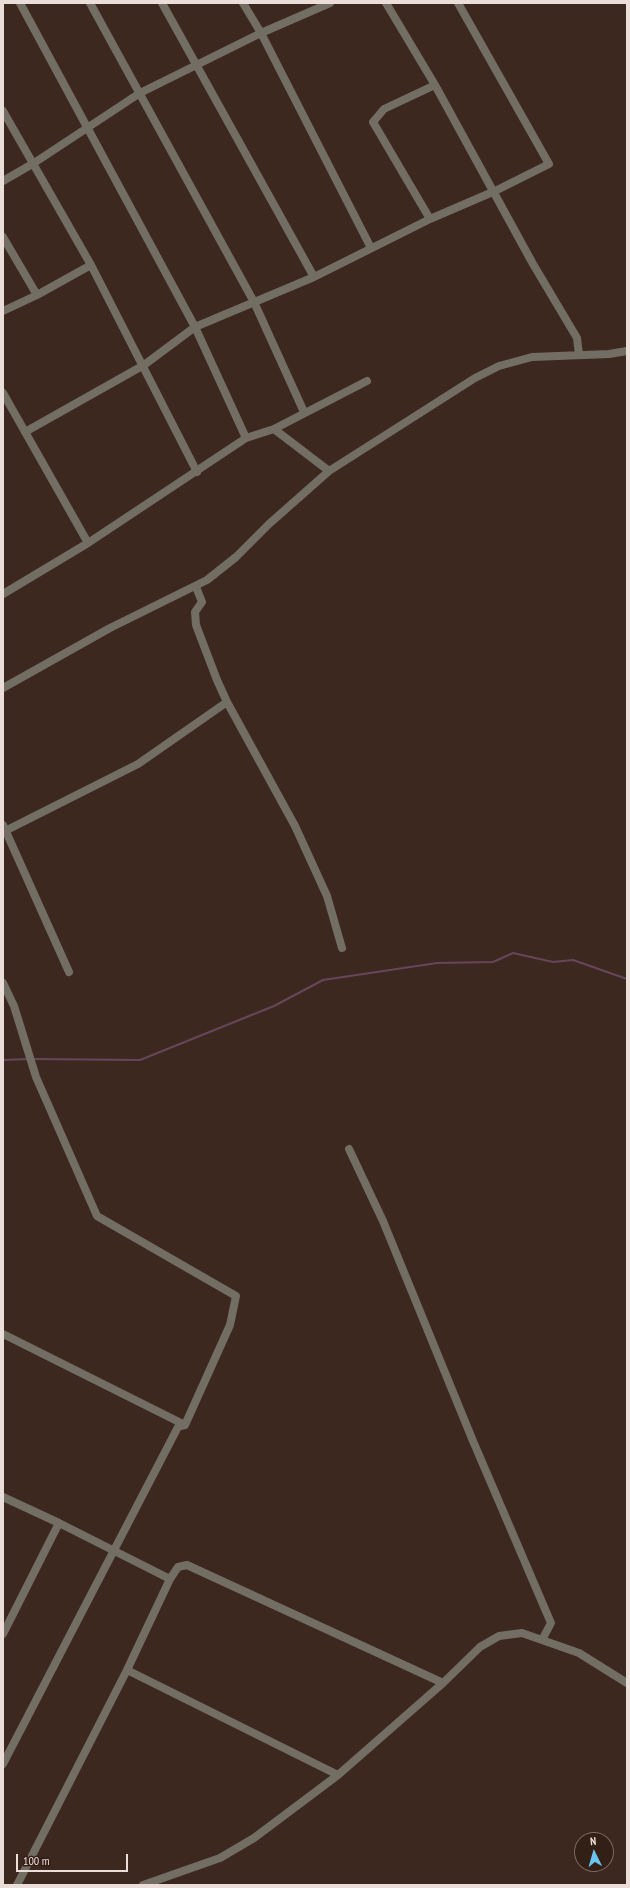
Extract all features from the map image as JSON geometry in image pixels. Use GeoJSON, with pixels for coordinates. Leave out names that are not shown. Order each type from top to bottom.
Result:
{"type":"FeatureCollection","features":[{"type":"Feature","properties":{"kind":"street"},"geometry":{"type":"LineString","coordinates":[[20,3],[195,327],[246,438]]}},
{"type":"Feature","properties":{"kind":"street"},"geometry":{"type":"LineString","coordinates":[[90,3],[254,302],[304,412]]}},
{"type":"Feature","properties":{"kind":"street"},"geometry":{"type":"LineString","coordinates":[[162,3],[314,277]]}},
{"type":"Feature","properties":{"kind":"street"},"geometry":{"type":"LineString","coordinates":[[243,3],[261,34],[371,248]]}},
{"type":"Feature","properties":{"kind":"street"},"geometry":{"type":"LineString","coordinates":[[3,181],[87,129],[140,93],[261,34],[330,3]]}},
{"type":"Feature","properties":{"kind":"street"},"geometry":{"type":"LineString","coordinates":[[386,3],[435,85],[495,191],[533,264],[577,338],[579,355]]}},
{"type":"Feature","properties":{"kind":"street"},"geometry":{"type":"LineString","coordinates":[[25,432],[144,365],[195,327],[314,277],[430,219],[495,191],[548,164],[458,3]]}},
{"type":"Feature","properties":{"kind":"street"},"geometry":{"type":"LineString","coordinates":[[430,219],[373,122],[384,109],[435,85]]}},
{"type":"Feature","properties":{"kind":"street"},"geometry":{"type":"LineString","coordinates":[[3,111],[91,264],[144,365],[197,472]]}},
{"type":"Feature","properties":{"kind":"street"},"geometry":{"type":"LineString","coordinates":[[3,237],[37,295]]}},
{"type":"Feature","properties":{"kind":"street"},"geometry":{"type":"LineString","coordinates":[[3,311],[37,295],[91,264]]}},
{"type":"Feature","properties":{"kind":"street"},"geometry":{"type":"LineString","coordinates":[[3,688],[110,628],[196,587],[236,557],[268,524],[329,471],[474,378],[499,366],[532,357],[609,354],[627,351]]}},
{"type":"Feature","properties":{"kind":"street"},"geometry":{"type":"LineString","coordinates":[[3,594],[88,543],[246,438],[274,429],[304,412],[367,381]]}},
{"type":"Feature","properties":{"kind":"street"},"geometry":{"type":"LineString","coordinates":[[3,393],[88,543]]}},
{"type":"Feature","properties":{"kind":"street"},"geometry":{"type":"LineString","coordinates":[[274,429],[329,471]]}},
{"type":"Feature","properties":{"kind":"street"},"geometry":{"type":"LineString","coordinates":[[196,587],[202,602],[195,612],[196,625],[227,702],[295,826],[327,896],[342,948]]}},
{"type":"Feature","properties":{"kind":"street"},"geometry":{"type":"LineString","coordinates":[[69,972],[4,829],[138,764],[227,702]]}},
{"type":"Feature","properties":{"kind":"street"},"geometry":{"type":"LineString","coordinates":[[3,982],[14,1006],[36,1077],[97,1216],[236,1296],[230,1326],[185,1425],[178,1427],[3,1764]]}},
{"type":"Feature","properties":{"kind":"street"},"geometry":{"type":"LineString","coordinates":[[349,1149],[383,1221],[473,1441],[551,1623],[542,1640]]}},
{"type":"Feature","properties":{"kind":"street"},"geometry":{"type":"LineString","coordinates":[[3,1334],[185,1425]]}},
{"type":"Feature","properties":{"kind":"street"},"geometry":{"type":"LineString","coordinates":[[3,1497],[59,1522],[113,1552],[170,1580]]}},
{"type":"Feature","properties":{"kind":"street"},"geometry":{"type":"LineString","coordinates":[[3,1634],[59,1522]]}},
{"type":"Feature","properties":{"kind":"street"},"geometry":{"type":"LineString","coordinates":[[17,1885],[127,1670],[170,1580],[178,1567],[187,1565],[442,1683]]}},
{"type":"Feature","properties":{"kind":"street"},"geometry":{"type":"LineString","coordinates":[[142,1885],[220,1858],[254,1838],[338,1775],[442,1683],[480,1647],[499,1636],[522,1633],[579,1653],[627,1683]]}},
{"type":"Feature","properties":{"kind":"street"},"geometry":{"type":"LineString","coordinates":[[127,1670],[338,1775]]}},
{"type":"Feature","properties":{"kind":"waterway"},"geometry":{"type":"LineString","coordinates":[[32,1059],[140,1060],[274,1006],[323,980],[437,963],[493,962],[513,953],[553,962],[573,960],[627,979]]}},
{"type":"Feature","properties":{"kind":"waterway"},"geometry":{"type":"LineString","coordinates":[[3,1060],[28,1059]]}}]}
